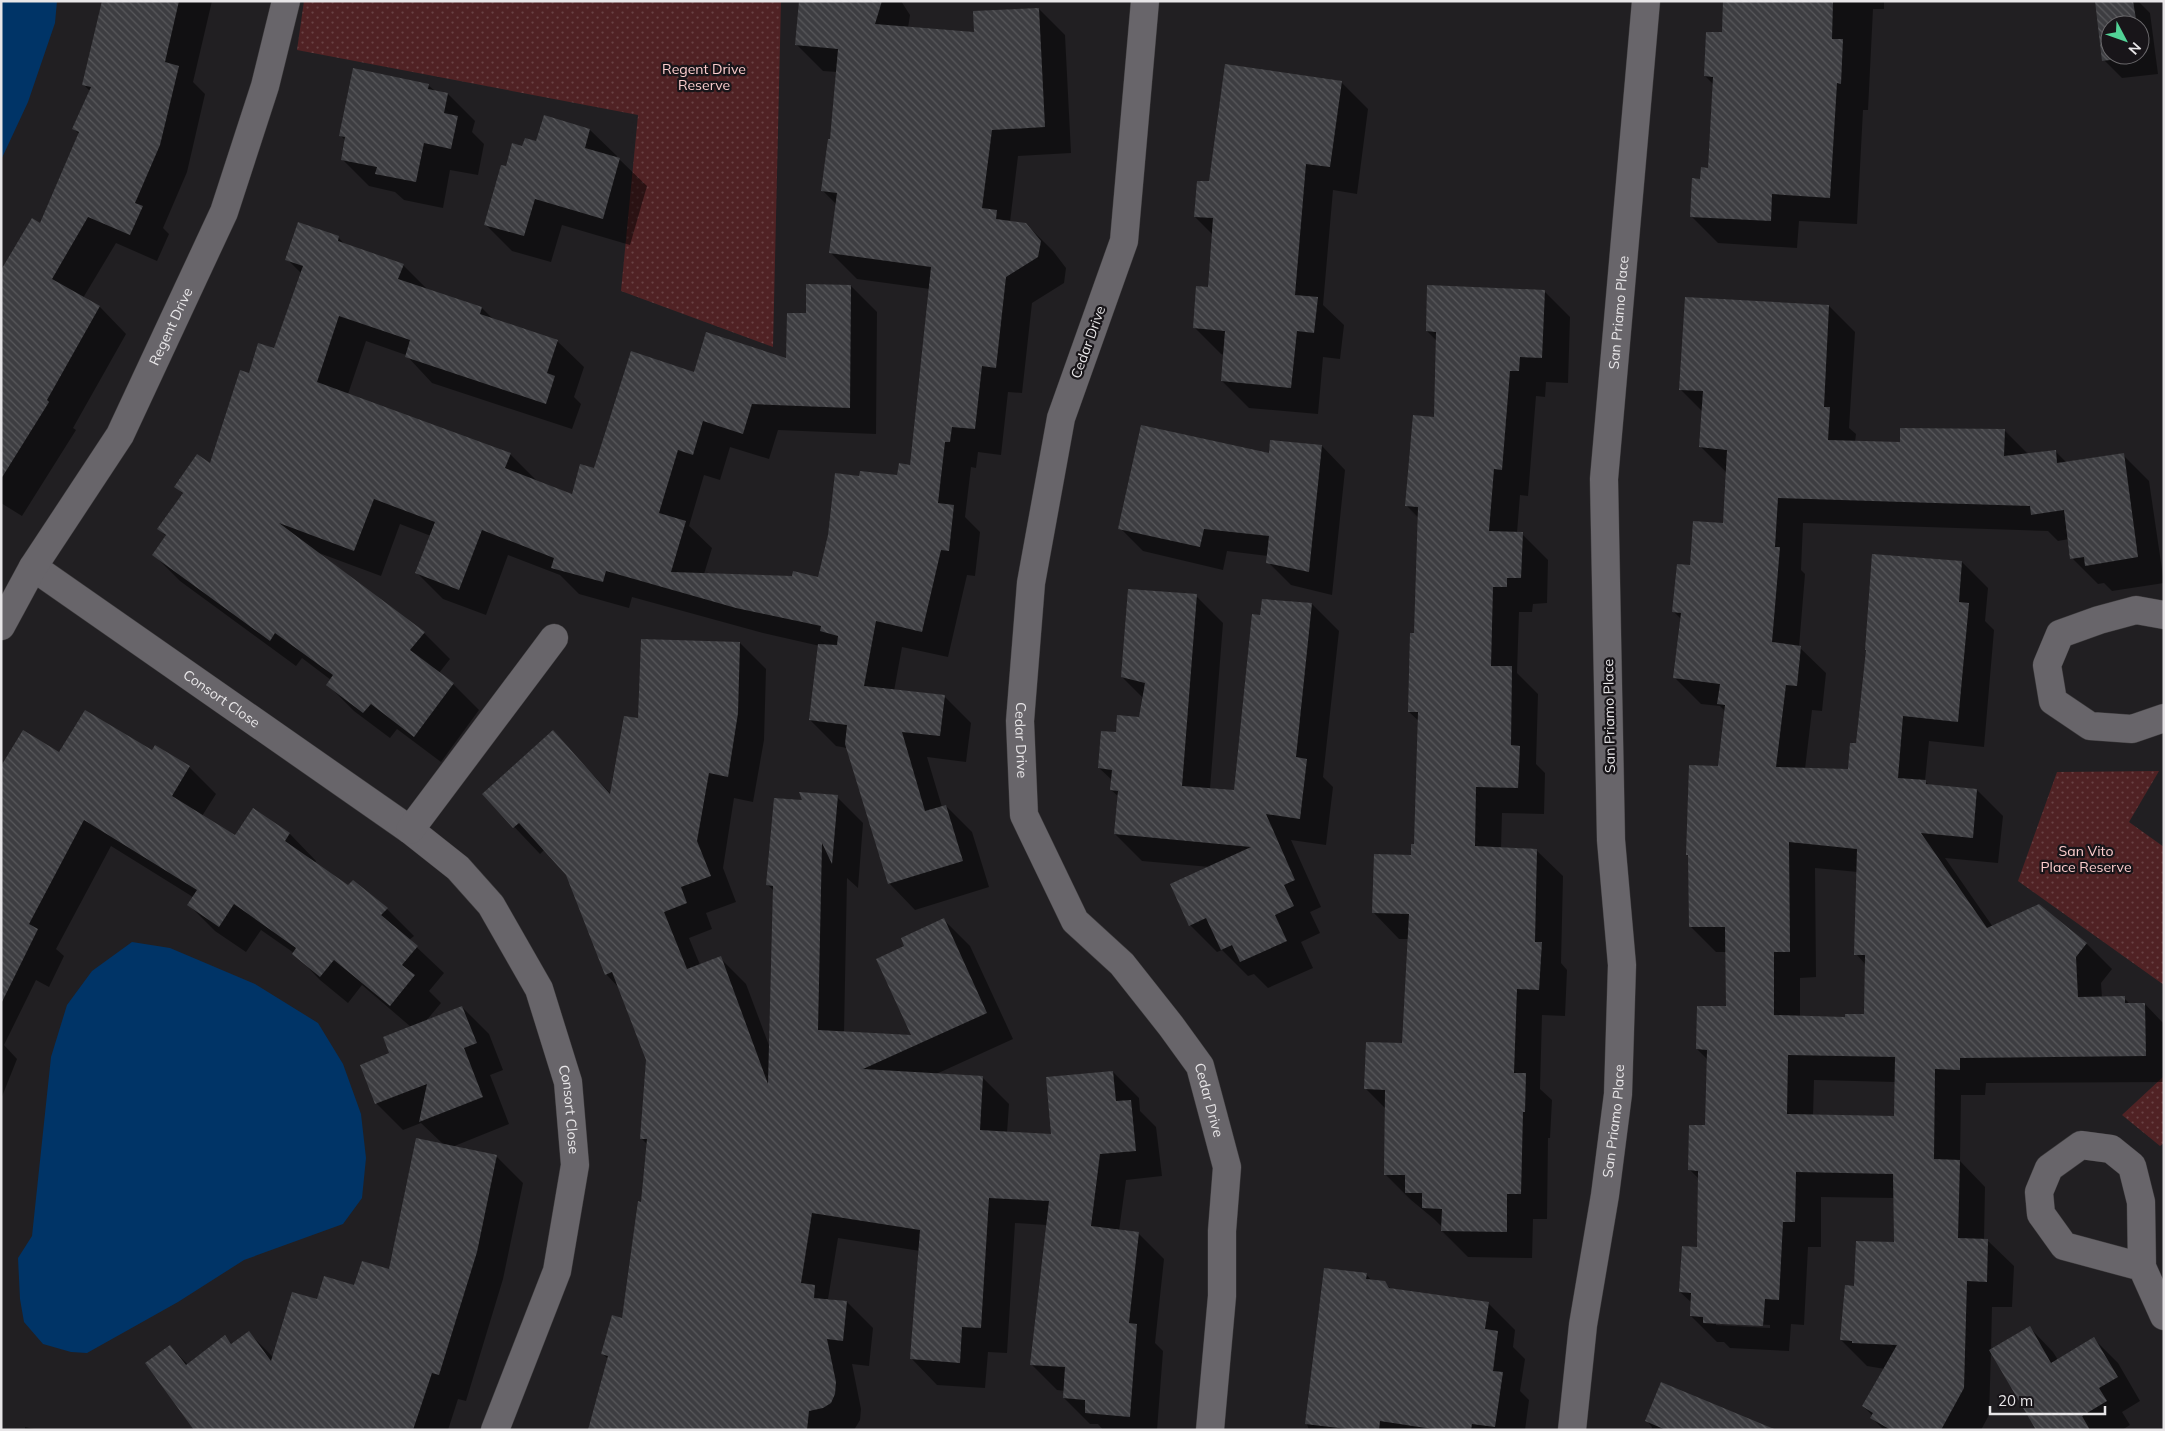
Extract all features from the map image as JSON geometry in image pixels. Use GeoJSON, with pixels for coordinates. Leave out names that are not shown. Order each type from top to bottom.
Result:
{"type":"FeatureCollection","features":[{"type":"Feature","properties":{"kind":"street","name":"Regent Drive"},"geometry":{"type":"LineString","coordinates":[[1,626],[33,567],[120,435],[224,212],[264,86],[286,1]]}},
{"type":"Feature","properties":{"kind":"street","name":"Cedar Drive"},"geometry":{"type":"LineString","coordinates":[[1145,1],[1124,241],[1061,418],[1031,583],[1020,721],[1023,796],[1024,815],[1075,921],[1122,964],[1172,1026],[1200,1066],[1227,1167],[1222,1231],[1222,1296],[1210,1430]]}},
{"type":"Feature","properties":{"kind":"street","name":"San Priamo Place"},"geometry":{"type":"LineString","coordinates":[[1572,1430],[1583,1324],[1605,1195],[1618,1094],[1622,965],[1611,840],[1604,479],[1646,1]]}},
{"type":"Feature","properties":{"kind":"street","name":"Consort Close"},"geometry":{"type":"LineString","coordinates":[[33,567],[410,830],[458,868],[491,905],[539,989],[568,1082],[575,1165],[557,1271],[495,1430]]}},
{"type":"Feature","properties":{"kind":"street"},"geometry":{"type":"LineString","coordinates":[[2164,615],[2136,610],[2060,634],[2047,665],[2053,701],[2090,726],[2132,729],[2164,718]]}},
{"type":"Feature","properties":{"kind":"street"},"geometry":{"type":"LineString","coordinates":[[410,830],[554,638]]}},
{"type":"Feature","properties":{"kind":"street"},"geometry":{"type":"LineString","coordinates":[[2142,1267],[2064,1246],[2041,1214],[2039,1192],[2049,1168],[2081,1145],[2111,1149],[2132,1166],[2141,1202],[2142,1267],[2164,1316]]}},
{"type":"Feature","properties":{"kind":"green space","name":"Regent Drive Reserve"},"geometry":{"type":"Polygon","coordinates":[[[304,1],[781,1],[773,347],[621,291],[638,115],[297,50],[304,1]]]}},
{"type":"Feature","properties":{"kind":"green space","name":"San Vito Place Reserve"},"geometry":{"type":"Polygon","coordinates":[[[2159,771],[2129,822],[2164,847],[2164,985],[2018,881],[2057,772],[2159,771]]]}},
{"type":"Feature","properties":{"kind":"green space"},"geometry":{"type":"Polygon","coordinates":[[[2164,1076],[2164,1143],[2160,1146],[2122,1115],[2164,1076]]]}},
{"type":"Feature","properties":{"kind":"water"},"geometry":{"type":"Polygon","coordinates":[[[1,1],[57,1],[55,23],[28,102],[1,160],[1,1]]]}},
{"type":"Feature","properties":{"kind":"water"},"geometry":{"type":"Polygon","coordinates":[[[132,942],[170,948],[255,984],[318,1023],[343,1064],[361,1114],[366,1158],[362,1198],[343,1224],[244,1260],[178,1302],[87,1353],[71,1352],[43,1344],[24,1322],[20,1299],[18,1258],[32,1236],[51,1057],[67,1005],[92,971],[132,942]]]}},
{"type":"Feature","properties":{"kind":"building"},"geometry":{"type":"Polygon","coordinates":[[[102,1],[179,1],[165,62],[179,66],[160,145],[135,203],[143,206],[130,235],[88,217],[52,279],[100,306],[47,400],[49,402],[1,479],[1,270],[32,218],[40,223],[79,132],[72,129],[91,87],[82,85],[102,1]]]}},
{"type":"Feature","properties":{"kind":"building"},"geometry":{"type":"Polygon","coordinates":[[[799,1],[882,1],[875,24],[974,32],[973,11],[1039,8],[1045,127],[992,130],[982,208],[997,210],[996,219],[1026,223],[1041,241],[1038,257],[1006,277],[996,368],[982,366],[975,429],[952,427],[950,442],[945,442],[938,503],[954,505],[949,551],[941,550],[922,632],[876,621],[864,686],[945,695],[940,736],[902,732],[925,811],[946,805],[963,861],[888,884],[845,744],[847,725],[809,720],[818,644],[837,645],[838,636],[820,631],[821,626],[736,608],[606,571],[603,582],[551,568],[554,558],[482,530],[459,590],[415,573],[435,522],[374,499],[354,551],[279,523],[425,632],[410,650],[454,683],[414,737],[371,704],[363,713],[326,685],[333,675],[275,633],[270,641],[152,555],[166,535],[157,529],[183,493],[174,487],[197,454],[210,463],[240,370],[249,373],[258,343],[274,348],[303,266],[285,260],[298,222],[339,236],[338,241],[404,264],[398,279],[482,307],[480,314],[558,340],[547,373],[555,376],[546,404],[405,357],[410,340],[339,316],[317,382],[511,453],[505,468],[572,494],[580,464],[594,468],[631,351],[694,372],[706,332],[786,358],[787,313],[806,313],[806,284],[851,285],[850,408],[752,404],[743,434],[703,421],[693,455],[678,450],[659,513],[686,521],[671,572],[792,576],[793,571],[818,577],[828,535],[835,473],[859,476],[860,471],[897,475],[899,463],[910,465],[931,267],[829,253],[837,193],[821,191],[828,139],[830,139],[838,49],[795,45],[799,1]]]}},
{"type":"Feature","properties":{"kind":"building"},"geometry":{"type":"Polygon","coordinates":[[[1723,1],[1833,1],[1832,39],[1843,39],[1841,84],[1837,83],[1830,198],[1772,194],[1771,221],[1690,217],[1692,178],[1700,179],[1701,167],[1708,168],[1713,77],[1704,76],[1706,32],[1722,32],[1723,1]]]}},
{"type":"Feature","properties":{"kind":"building"},"geometry":{"type":"Polygon","coordinates":[[[2095,1],[2133,1],[2135,15],[2100,15],[2100,44],[2095,1]]]}},
{"type":"Feature","properties":{"kind":"building"},"geometry":{"type":"Polygon","coordinates":[[[1225,64],[1342,81],[1330,167],[1306,164],[1295,295],[1318,297],[1314,333],[1297,331],[1291,388],[1221,381],[1225,331],[1193,328],[1196,286],[1208,287],[1213,218],[1194,217],[1197,181],[1209,181],[1225,64]]]}},
{"type":"Feature","properties":{"kind":"building"},"geometry":{"type":"Polygon","coordinates":[[[353,68],[429,84],[428,89],[448,93],[444,113],[458,116],[451,149],[424,143],[416,182],[375,174],[377,167],[341,160],[345,137],[339,136],[353,68]]]}},
{"type":"Feature","properties":{"kind":"building"},"geometry":{"type":"Polygon","coordinates":[[[544,115],[590,129],[585,148],[620,158],[603,219],[535,199],[524,236],[484,225],[501,165],[506,166],[512,143],[522,146],[525,138],[536,141],[544,115]]]}},
{"type":"Feature","properties":{"kind":"building"},"geometry":{"type":"Polygon","coordinates":[[[1427,285],[1545,290],[1542,358],[1520,357],[1519,371],[1510,371],[1502,470],[1494,469],[1489,531],[1523,532],[1521,578],[1507,578],[1507,587],[1493,587],[1491,666],[1512,666],[1511,745],[1520,746],[1518,788],[1476,787],[1475,846],[1537,849],[1535,942],[1542,942],[1539,990],[1517,989],[1514,1073],[1526,1073],[1525,1112],[1523,1112],[1521,1194],[1507,1194],[1507,1232],[1441,1231],[1442,1209],[1422,1208],[1422,1193],[1405,1193],[1405,1175],[1384,1175],[1385,1090],[1364,1089],[1366,1042],[1402,1043],[1409,914],[1372,913],[1374,854],[1411,855],[1411,844],[1414,844],[1418,712],[1408,712],[1410,633],[1414,633],[1418,507],[1405,506],[1413,415],[1434,417],[1436,332],[1426,331],[1427,285]]]}},
{"type":"Feature","properties":{"kind":"building"},"geometry":{"type":"Polygon","coordinates":[[[1685,297],[1829,305],[1824,407],[1830,407],[1828,440],[1900,442],[1900,428],[2005,429],[2004,456],[2056,450],[2057,463],[2124,453],[2138,557],[2085,566],[2084,557],[2070,559],[2064,510],[2031,515],[2030,506],[1778,498],[1775,547],[1780,547],[1772,642],[1801,646],[1797,686],[1786,685],[1776,767],[1848,769],[1850,743],[1856,743],[1866,650],[1872,554],[1962,561],[1959,602],[1969,603],[1958,722],[1903,716],[1898,778],[1926,780],[1926,784],[1977,789],[1973,838],[1921,833],[1987,928],[2039,904],[2087,943],[2076,957],[2078,997],[2125,996],[2125,1003],[2145,1003],[2146,1056],[1960,1058],[1960,1070],[1935,1069],[1934,1159],[1960,1160],[1958,1238],[1988,1239],[1987,1282],[1967,1281],[1964,1388],[1941,1430],[1891,1430],[1870,1418],[1873,1413],[1862,1406],[1897,1345],[1852,1343],[1852,1341],[1840,1340],[1845,1285],[1854,1286],[1856,1241],[1894,1242],[1893,1174],[1796,1172],[1795,1222],[1783,1222],[1779,1300],[1765,1299],[1763,1326],[1703,1323],[1703,1317],[1690,1316],[1691,1293],[1679,1292],[1682,1246],[1697,1247],[1698,1171],[1688,1170],[1689,1125],[1705,1125],[1707,1050],[1696,1049],[1697,1006],[1726,1006],[1725,927],[1689,927],[1688,855],[1686,855],[1689,765],[1718,766],[1725,705],[1717,704],[1720,684],[1673,678],[1681,613],[1672,612],[1677,564],[1690,565],[1693,521],[1723,523],[1727,450],[1699,447],[1703,391],[1679,390],[1685,297]],[[1789,842],[1790,952],[1774,952],[1774,1015],[1845,1017],[1845,1014],[1864,1014],[1865,955],[1854,955],[1857,849],[1789,842]],[[1788,1055],[1787,1114],[1894,1116],[1895,1057],[1788,1055]]]}},
{"type":"Feature","properties":{"kind":"building"},"geometry":{"type":"Polygon","coordinates":[[[1141,425],[1269,453],[1270,440],[1322,445],[1309,572],[1266,563],[1269,536],[1204,529],[1200,547],[1118,529],[1141,425]]]}},
{"type":"Feature","properties":{"kind":"building"},"geometry":{"type":"Polygon","coordinates":[[[1128,589],[1197,594],[1182,786],[1234,790],[1252,614],[1260,615],[1262,599],[1312,603],[1296,757],[1307,759],[1300,819],[1266,814],[1295,880],[1284,885],[1294,906],[1275,915],[1287,941],[1240,962],[1232,945],[1221,950],[1206,918],[1189,926],[1170,884],[1251,847],[1114,834],[1118,791],[1110,790],[1112,770],[1098,768],[1101,731],[1116,732],[1117,715],[1139,717],[1145,683],[1121,677],[1128,589]]]}},
{"type":"Feature","properties":{"kind":"building"},"geometry":{"type":"Polygon","coordinates":[[[641,639],[740,642],[738,713],[728,777],[709,773],[697,841],[711,876],[681,887],[687,903],[664,912],[687,969],[721,956],[768,1084],[773,886],[766,885],[774,798],[802,800],[799,792],[838,795],[832,864],[822,843],[818,1030],[911,1035],[876,959],[904,946],[901,938],[944,918],[987,1013],[863,1069],[983,1076],[980,1130],[1051,1134],[1046,1077],[1113,1071],[1116,1101],[1131,1100],[1136,1151],[1100,1154],[1091,1226],[1139,1232],[1129,1323],[1137,1324],[1130,1417],[1085,1413],[1085,1400],[1063,1398],[1065,1367],[1030,1365],[1049,1201],[989,1198],[981,1328],[962,1327],[960,1363],[910,1359],[920,1230],[812,1213],[801,1283],[815,1285],[814,1298],[847,1301],[843,1341],[827,1339],[836,1382],[835,1394],[831,1403],[823,1408],[809,1411],[807,1430],[588,1430],[608,1356],[601,1354],[612,1315],[622,1318],[638,1201],[641,1202],[647,1139],[640,1139],[646,1060],[612,972],[605,975],[566,875],[519,823],[513,828],[482,794],[553,730],[610,794],[624,716],[638,718],[641,639]]]}},
{"type":"Feature","properties":{"kind":"building"},"geometry":{"type":"Polygon","coordinates":[[[85,710],[152,750],[155,745],[190,766],[172,796],[235,835],[253,808],[290,833],[285,841],[348,885],[353,880],[388,908],[381,915],[418,946],[402,965],[415,975],[390,1006],[334,960],[320,977],[292,954],[296,948],[234,904],[219,927],[187,905],[197,890],[84,820],[29,924],[38,929],[1,1004],[1,766],[23,730],[59,752],[85,710]]]}},
{"type":"Feature","properties":{"kind":"building"},"geometry":{"type":"Polygon","coordinates":[[[462,1006],[477,1043],[464,1048],[483,1097],[419,1122],[427,1084],[375,1104],[360,1065],[389,1053],[383,1037],[462,1006]]]}},
{"type":"Feature","properties":{"kind":"building"},"geometry":{"type":"Polygon","coordinates":[[[416,1138],[497,1155],[477,1252],[439,1375],[432,1373],[413,1430],[194,1430],[145,1363],[170,1345],[186,1365],[225,1335],[231,1344],[249,1331],[271,1361],[292,1292],[317,1299],[324,1276],[354,1285],[362,1261],[389,1269],[416,1138]]]}},
{"type":"Feature","properties":{"kind":"building"},"geometry":{"type":"Polygon","coordinates":[[[1324,1268],[1367,1273],[1366,1279],[1385,1281],[1389,1288],[1489,1302],[1485,1329],[1498,1331],[1493,1371],[1503,1372],[1495,1427],[1472,1424],[1471,1430],[1439,1430],[1380,1421],[1379,1430],[1357,1430],[1305,1424],[1324,1268]]]}},
{"type":"Feature","properties":{"kind":"building"},"geometry":{"type":"Polygon","coordinates":[[[2030,1326],[2051,1363],[2094,1337],[2118,1377],[2099,1388],[2107,1401],[2082,1416],[2090,1430],[2036,1430],[1989,1350],[2030,1326]]]}},
{"type":"Feature","properties":{"kind":"building"},"geometry":{"type":"Polygon","coordinates":[[[1661,1382],[1774,1430],[1666,1430],[1645,1421],[1661,1382]]]}}]}
